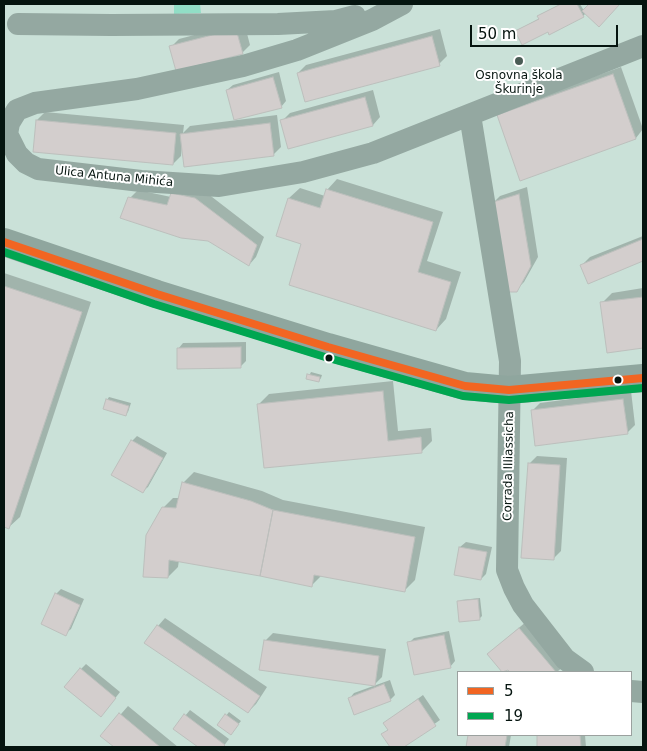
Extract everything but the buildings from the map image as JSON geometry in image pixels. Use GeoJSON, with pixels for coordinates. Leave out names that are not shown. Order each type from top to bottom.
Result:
{"type":"FeatureCollection","features":[{"type":"Feature","properties":{"kind":"main road"},"geometry":{"type":"LineString","coordinates":[[4,242],[157,294],[465,386],[509,390],[643,378]]}},
{"type":"Feature","properties":{"kind":"street","name":"Ulica Antuna Mihića"},"geometry":{"type":"LineString","coordinates":[[402,4],[372,20],[297,50],[243,66],[138,89],[35,103],[16,110],[9,123],[7,134],[17,154],[26,163],[38,169],[140,181],[219,186],[303,172],[373,153],[643,46]]}},
{"type":"Feature","properties":{"kind":"street"},"geometry":{"type":"LineString","coordinates":[[18,24],[278,24],[336,21],[364,13],[368,13],[372,20]]}},
{"type":"Feature","properties":{"kind":"street","name":"Corrada Illiassicha"},"geometry":{"type":"LineString","coordinates":[[470,115],[510,362],[507,570],[522,602],[566,659],[583,671]]}},
{"type":"Feature","properties":{"kind":"green space"},"geometry":{"type":"Polygon","coordinates":[[[174,4],[200,4],[201,13],[174,14],[174,4]]]}},
{"type":"Feature","properties":{"kind":"transit line","name":"5"},"geometry":{"type":"LineString","coordinates":[[4,242],[157,294],[328,347],[465,386],[509,390],[643,378]]}},
{"type":"Feature","properties":{"kind":"transit line","name":"19"},"geometry":{"type":"LineString","coordinates":[[4,252],[154,304],[325,357],[463,396],[509,400],[643,388]]}},
{"type":"Feature","properties":{"kind":"place","name":"Osnovna škola Škurinje"},"geometry":{"type":"Point","coordinates":[519,61]}}]}
